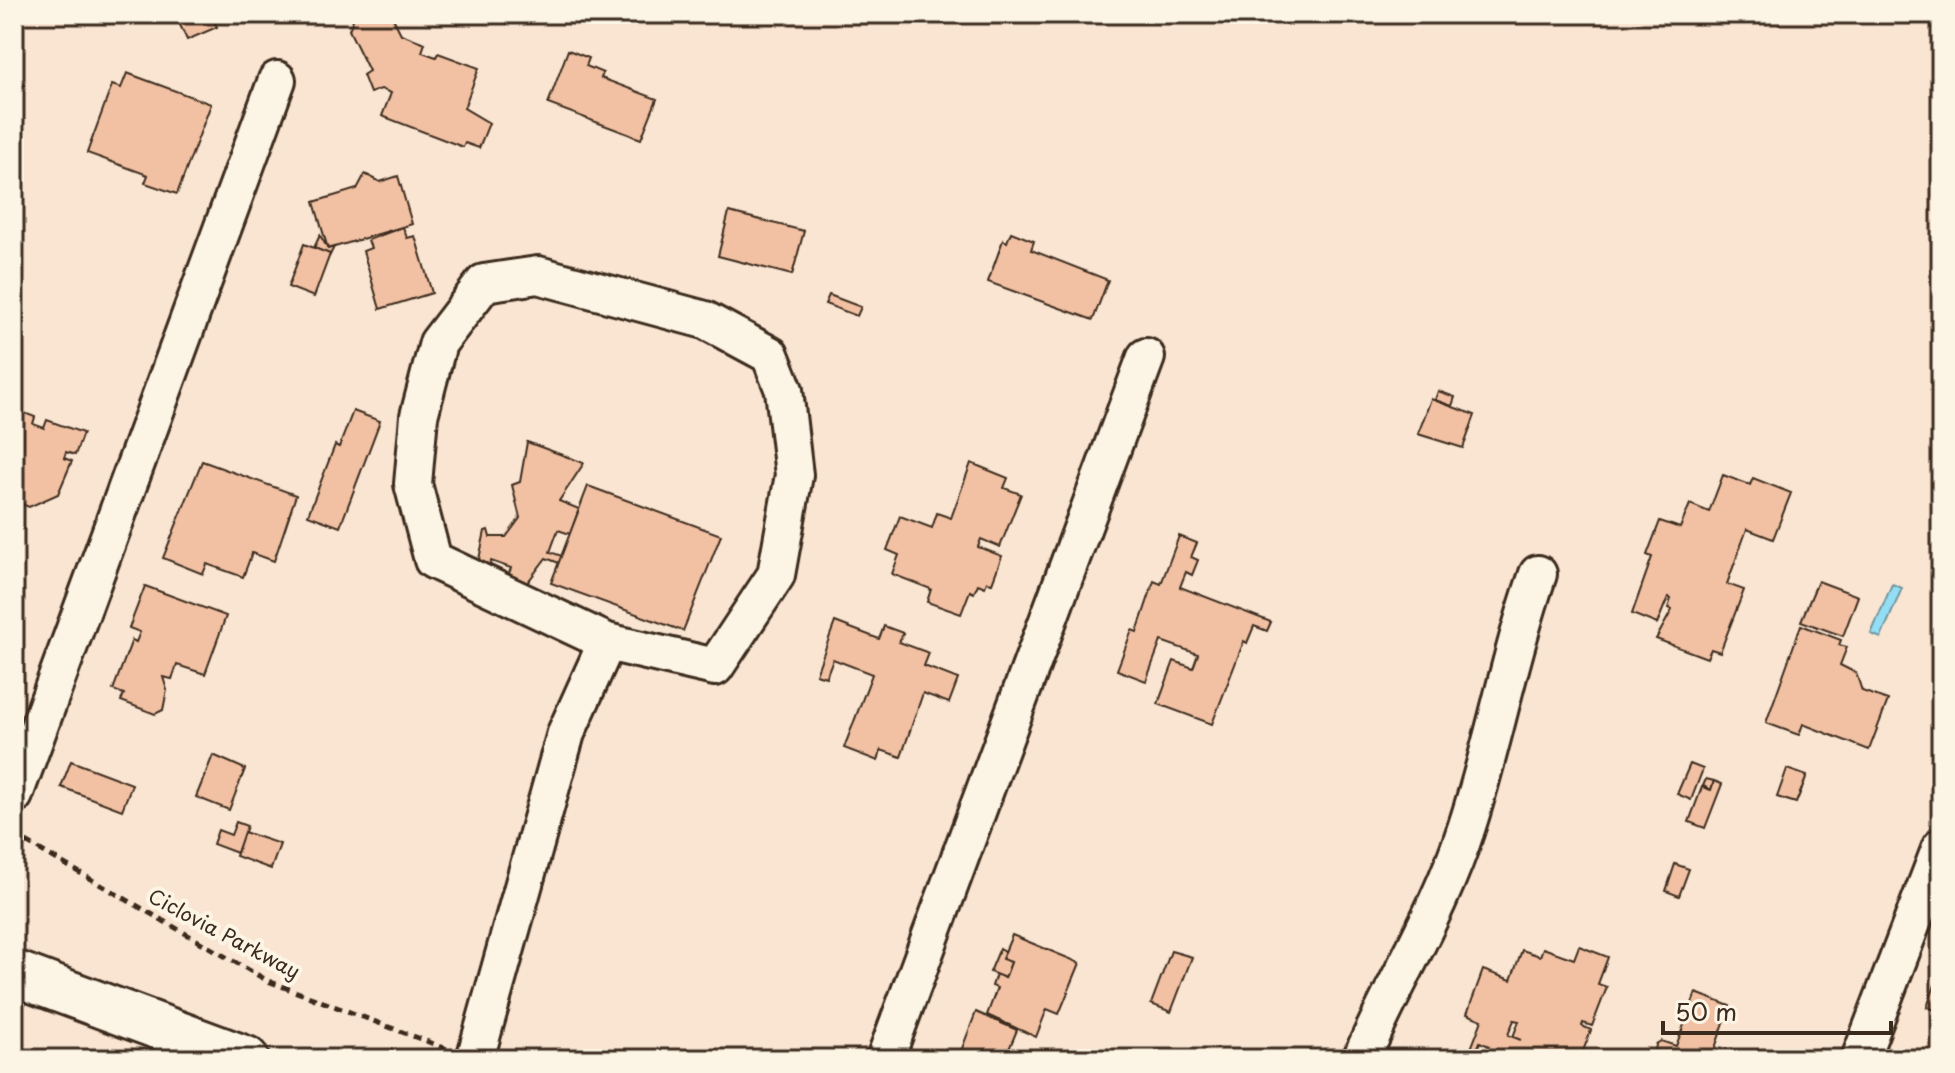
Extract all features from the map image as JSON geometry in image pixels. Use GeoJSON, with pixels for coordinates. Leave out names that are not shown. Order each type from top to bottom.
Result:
{"type":"FeatureCollection","features":[{"type":"Feature","properties":{"kind":"street"},"geometry":{"type":"LineString","coordinates":[[14,795],[277,80]]}},
{"type":"Feature","properties":{"kind":"street"},"geometry":{"type":"LineString","coordinates":[[538,275],[705,320],[770,355],[784,390],[794,475],[776,575],[715,667],[607,642],[433,560],[413,484],[419,416],[438,343],[484,283],[538,275]]}},
{"type":"Feature","properties":{"kind":"street"},"geometry":{"type":"LineString","coordinates":[[885,1059],[1146,357]]}},
{"type":"Feature","properties":{"kind":"street"},"geometry":{"type":"LineString","coordinates":[[1361,1059],[1434,910],[1466,828],[1515,640],[1538,574]]}},
{"type":"Feature","properties":{"kind":"street"},"geometry":{"type":"LineString","coordinates":[[467,1056],[566,733],[607,642]]}},
{"type":"Feature","properties":{"kind":"street"},"geometry":{"type":"LineString","coordinates":[[1860,1059],[1941,847]]}},
{"type":"Feature","properties":{"kind":"street"},"geometry":{"type":"LineString","coordinates":[[14,973],[246,1059]]}},
{"type":"Feature","properties":{"kind":"path","name":"Ciclovia Parkway"},"geometry":{"type":"LineString","coordinates":[[14,835],[268,981],[467,1056]]}},
{"type":"Feature","properties":{"kind":"water"},"geometry":{"type":"Polygon","coordinates":[[[1892,584],[1902,588],[1881,638],[1871,634],[1892,584]]]}},
{"type":"Feature","properties":{"kind":"building"},"geometry":{"type":"Polygon","coordinates":[[[131,14],[157,14],[135,23],[131,14]]]}},
{"type":"Feature","properties":{"kind":"building"},"geometry":{"type":"Polygon","coordinates":[[[175,14],[211,14],[217,27],[187,40],[175,14]]]}},
{"type":"Feature","properties":{"kind":"building"},"geometry":{"type":"Polygon","coordinates":[[[355,14],[391,14],[401,34],[425,43],[422,52],[436,57],[438,53],[479,68],[464,108],[489,123],[479,148],[465,143],[463,147],[382,116],[391,93],[381,89],[370,93],[363,75],[369,71],[349,30],[355,14]]]}},
{"type":"Feature","properties":{"kind":"building"},"geometry":{"type":"Polygon","coordinates":[[[568,50],[589,58],[586,66],[603,73],[601,78],[657,99],[641,139],[548,104],[568,50]]]}},
{"type":"Feature","properties":{"kind":"building"},"geometry":{"type":"Polygon","coordinates":[[[127,73],[211,104],[177,194],[145,183],[148,175],[87,153],[112,85],[121,88],[127,73]]]}},
{"type":"Feature","properties":{"kind":"building"},"geometry":{"type":"Polygon","coordinates":[[[365,174],[380,182],[398,176],[412,224],[328,249],[314,202],[357,189],[365,174]]]}},
{"type":"Feature","properties":{"kind":"building"},"geometry":{"type":"Polygon","coordinates":[[[729,212],[804,231],[792,275],[718,256],[729,212]]]}},
{"type":"Feature","properties":{"kind":"building"},"geometry":{"type":"Polygon","coordinates":[[[403,227],[407,238],[415,236],[432,293],[380,309],[363,251],[371,248],[368,240],[403,227]]]}},
{"type":"Feature","properties":{"kind":"building"},"geometry":{"type":"Polygon","coordinates":[[[1011,232],[1034,241],[1031,250],[1108,280],[1093,320],[988,282],[1003,240],[1007,242],[1011,232]]]}},
{"type":"Feature","properties":{"kind":"building"},"geometry":{"type":"Polygon","coordinates":[[[320,235],[328,249],[334,247],[329,257],[330,254],[314,248],[320,235]]]}},
{"type":"Feature","properties":{"kind":"building"},"geometry":{"type":"Polygon","coordinates":[[[304,244],[330,254],[314,297],[288,287],[304,244]]]}},
{"type":"Feature","properties":{"kind":"building"},"geometry":{"type":"Polygon","coordinates":[[[829,295],[861,307],[857,316],[825,304],[829,295]]]}},
{"type":"Feature","properties":{"kind":"building"},"geometry":{"type":"Polygon","coordinates":[[[1438,391],[1455,397],[1452,406],[1435,400],[1438,391]]]}},
{"type":"Feature","properties":{"kind":"building"},"geometry":{"type":"Polygon","coordinates":[[[1431,399],[1475,415],[1463,448],[1418,434],[1431,399]]]}},
{"type":"Feature","properties":{"kind":"building"},"geometry":{"type":"Polygon","coordinates":[[[14,409],[35,417],[33,424],[44,428],[47,420],[83,433],[75,455],[66,452],[64,458],[72,461],[58,494],[29,507],[14,501],[14,409]]]}},
{"type":"Feature","properties":{"kind":"building"},"geometry":{"type":"Polygon","coordinates":[[[353,411],[380,421],[340,527],[308,515],[335,445],[339,447],[353,411]]]}},
{"type":"Feature","properties":{"kind":"building"},"geometry":{"type":"Polygon","coordinates":[[[527,442],[584,463],[559,501],[579,509],[570,534],[558,530],[550,552],[562,556],[559,563],[546,558],[524,587],[506,581],[511,568],[491,561],[486,575],[478,564],[485,531],[488,530],[490,537],[506,537],[520,518],[512,485],[520,482],[527,442]]]}},
{"type":"Feature","properties":{"kind":"building"},"geometry":{"type":"Polygon","coordinates":[[[202,461],[296,495],[274,561],[252,553],[243,577],[207,564],[203,574],[163,558],[202,461]]]}},
{"type":"Feature","properties":{"kind":"building"},"geometry":{"type":"Polygon","coordinates":[[[971,463],[1008,478],[1004,488],[1021,494],[1000,547],[981,539],[978,547],[1002,556],[992,583],[987,582],[985,587],[978,584],[974,593],[970,591],[961,614],[927,602],[931,589],[892,574],[899,555],[887,550],[900,516],[932,528],[937,513],[951,518],[971,463]]]}},
{"type":"Feature","properties":{"kind":"building"},"geometry":{"type":"Polygon","coordinates":[[[1723,475],[1750,485],[1753,478],[1791,493],[1773,539],[1747,529],[1727,584],[1744,590],[1720,652],[1711,649],[1707,658],[1656,639],[1672,610],[1668,608],[1671,599],[1668,597],[1657,624],[1632,614],[1652,557],[1647,555],[1660,521],[1680,528],[1690,504],[1709,512],[1723,475]]]}},
{"type":"Feature","properties":{"kind":"building"},"geometry":{"type":"Polygon","coordinates":[[[588,486],[721,535],[683,631],[551,583],[588,486]]]}},
{"type":"Feature","properties":{"kind":"building"},"geometry":{"type":"Polygon","coordinates":[[[1179,536],[1197,543],[1191,557],[1198,560],[1192,575],[1186,572],[1180,587],[1271,622],[1267,631],[1254,626],[1247,643],[1244,641],[1212,724],[1158,704],[1174,661],[1193,668],[1198,654],[1161,641],[1146,681],[1117,670],[1132,630],[1137,632],[1154,581],[1161,584],[1179,536]]]}},
{"type":"Feature","properties":{"kind":"building"},"geometry":{"type":"Polygon","coordinates":[[[1818,581],[1858,596],[1843,636],[1801,621],[1818,581]]]}},
{"type":"Feature","properties":{"kind":"building"},"geometry":{"type":"Polygon","coordinates":[[[145,586],[226,616],[205,674],[177,665],[172,679],[163,677],[167,690],[163,710],[155,714],[121,701],[124,694],[113,690],[132,640],[136,642],[140,632],[129,628],[145,586]]]}},
{"type":"Feature","properties":{"kind":"building"},"geometry":{"type":"Polygon","coordinates":[[[835,622],[879,639],[884,626],[903,633],[899,642],[929,653],[924,666],[958,679],[949,703],[923,693],[901,757],[881,750],[878,761],[844,748],[872,674],[833,659],[826,677],[816,674],[835,622]]]}},
{"type":"Feature","properties":{"kind":"building"},"geometry":{"type":"Polygon","coordinates":[[[1801,625],[1841,640],[1839,645],[1847,647],[1840,665],[1856,673],[1862,691],[1888,700],[1869,750],[1803,724],[1799,735],[1766,723],[1801,625]]]}},
{"type":"Feature","properties":{"kind":"building"},"geometry":{"type":"Polygon","coordinates":[[[213,755],[245,769],[229,810],[196,797],[213,755]]]}},
{"type":"Feature","properties":{"kind":"building"},"geometry":{"type":"Polygon","coordinates":[[[71,761],[132,784],[122,810],[61,787],[71,761]]]}},
{"type":"Feature","properties":{"kind":"building"},"geometry":{"type":"Polygon","coordinates":[[[1690,764],[1703,769],[1691,800],[1677,794],[1690,764]]]}},
{"type":"Feature","properties":{"kind":"building"},"geometry":{"type":"Polygon","coordinates":[[[1787,769],[1807,776],[1796,803],[1777,797],[1787,769]]]}},
{"type":"Feature","properties":{"kind":"building"},"geometry":{"type":"Polygon","coordinates":[[[1706,779],[1714,781],[1711,790],[1703,786],[1706,779]]]}},
{"type":"Feature","properties":{"kind":"building"},"geometry":{"type":"Polygon","coordinates":[[[1714,781],[1722,784],[1705,828],[1689,822],[1702,787],[1711,790],[1714,781]]]}},
{"type":"Feature","properties":{"kind":"building"},"geometry":{"type":"Polygon","coordinates":[[[236,822],[247,826],[237,853],[213,844],[218,830],[231,835],[236,822]]]}},
{"type":"Feature","properties":{"kind":"building"},"geometry":{"type":"Polygon","coordinates":[[[244,832],[280,844],[271,869],[236,856],[244,832]]]}},
{"type":"Feature","properties":{"kind":"building"},"geometry":{"type":"Polygon","coordinates":[[[1675,864],[1689,869],[1679,896],[1666,891],[1675,864]]]}},
{"type":"Feature","properties":{"kind":"building"},"geometry":{"type":"Polygon","coordinates":[[[1012,935],[1080,963],[1059,1014],[1047,1009],[1036,1037],[987,1015],[997,988],[992,986],[996,974],[1005,978],[1011,962],[1002,959],[1012,935]]]}},
{"type":"Feature","properties":{"kind":"building"},"geometry":{"type":"Polygon","coordinates":[[[1579,946],[1608,957],[1598,984],[1607,987],[1592,1026],[1583,1023],[1582,1026],[1591,1030],[1580,1059],[1479,1059],[1489,1046],[1480,1042],[1474,1057],[1478,1059],[1467,1059],[1482,1020],[1467,1014],[1483,970],[1511,980],[1522,950],[1540,956],[1543,948],[1574,959],[1579,946]],[[1514,1020],[1508,1035],[1513,1037],[1519,1021],[1514,1020]]]}},
{"type":"Feature","properties":{"kind":"building"},"geometry":{"type":"Polygon","coordinates":[[[1000,948],[1005,951],[1002,959],[1011,962],[1005,978],[990,972],[1000,948]]]}},
{"type":"Feature","properties":{"kind":"building"},"geometry":{"type":"Polygon","coordinates":[[[1171,951],[1192,957],[1171,1012],[1151,1004],[1171,951]]]}},
{"type":"Feature","properties":{"kind":"building"},"geometry":{"type":"Polygon","coordinates":[[[1941,969],[1941,1012],[1927,1007],[1941,969]]]}},
{"type":"Feature","properties":{"kind":"building"},"geometry":{"type":"Polygon","coordinates":[[[1696,993],[1730,1006],[1711,1059],[1654,1059],[1656,1044],[1661,1041],[1676,1046],[1696,993]]]}},
{"type":"Feature","properties":{"kind":"building"},"geometry":{"type":"Polygon","coordinates":[[[976,1012],[1017,1030],[1005,1059],[958,1059],[976,1012]]]}}]}
